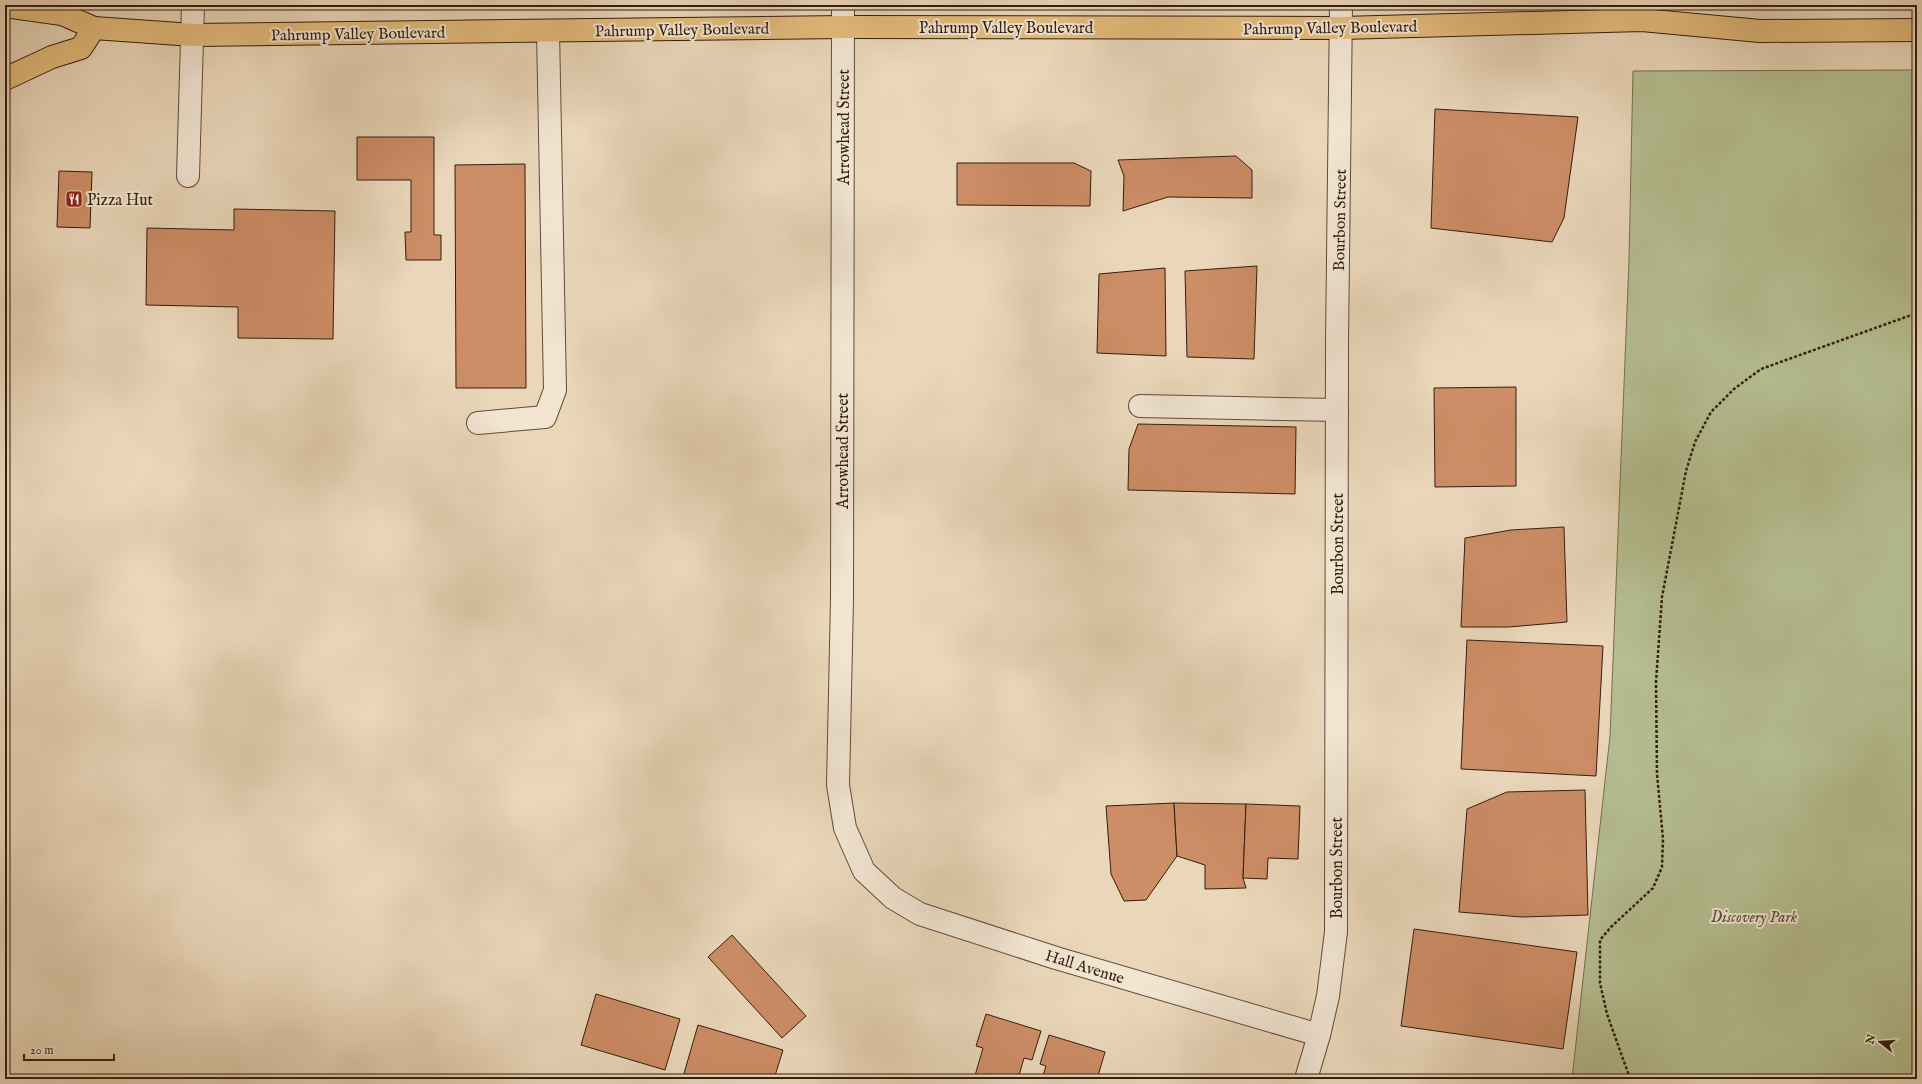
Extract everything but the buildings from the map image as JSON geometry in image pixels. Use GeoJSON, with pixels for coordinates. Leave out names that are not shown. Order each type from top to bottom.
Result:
{"type":"FeatureCollection","features":[{"type":"Feature","properties":{"kind":"main road","name":"Pahrump Valley Boulevard"},"geometry":{"type":"LineString","coordinates":[[5,6],[62,14],[94,28],[193,35],[843,27],[1341,28],[1642,20],[1760,32],[1917,30]]}},
{"type":"Feature","properties":{"kind":"main road"},"geometry":{"type":"LineString","coordinates":[[5,79],[52,57],[81,48],[94,28]]}},
{"type":"Feature","properties":{"kind":"street"},"geometry":{"type":"LineString","coordinates":[[188,176],[193,5]]}},
{"type":"Feature","properties":{"kind":"street","name":"Arrowhead Street"},"geometry":{"type":"LineString","coordinates":[[843,5],[842,599],[838,785],[845,828],[864,871]]}},
{"type":"Feature","properties":{"kind":"street","name":"Bourbon Street"},"geometry":{"type":"LineString","coordinates":[[1306,1079],[1319,1035],[1328,996],[1336,932],[1337,410],[1341,5]]}},
{"type":"Feature","properties":{"kind":"street"},"geometry":{"type":"LineString","coordinates":[[478,423],[545,417],[555,390],[548,31]]}},
{"type":"Feature","properties":{"kind":"street"},"geometry":{"type":"LineString","coordinates":[[1140,406],[1337,410]]}},
{"type":"Feature","properties":{"kind":"street","name":"Hall Avenue"},"geometry":{"type":"LineString","coordinates":[[864,871],[893,898],[920,914],[1056,958],[1319,1035]]}},
{"type":"Feature","properties":{"kind":"path"},"geometry":{"type":"LineString","coordinates":[[1628,1079],[1628,1073],[1607,1014],[1600,983],[1600,940],[1611,926],[1653,888],[1662,867],[1663,839],[1657,774],[1656,682],[1662,597],[1686,471],[1695,442],[1711,412],[1734,389],[1761,369],[1917,313]]}},
{"type":"Feature","properties":{"kind":"green space","name":"Discovery Park"},"geometry":{"type":"Polygon","coordinates":[[[1917,70],[1917,1079],[1572,1079],[1610,736],[1629,260],[1633,71],[1917,70]]]}},
{"type":"Feature","properties":{"kind":"place","name":"Pizza Hut"},"geometry":{"type":"Point","coordinates":[74,199]}}]}
